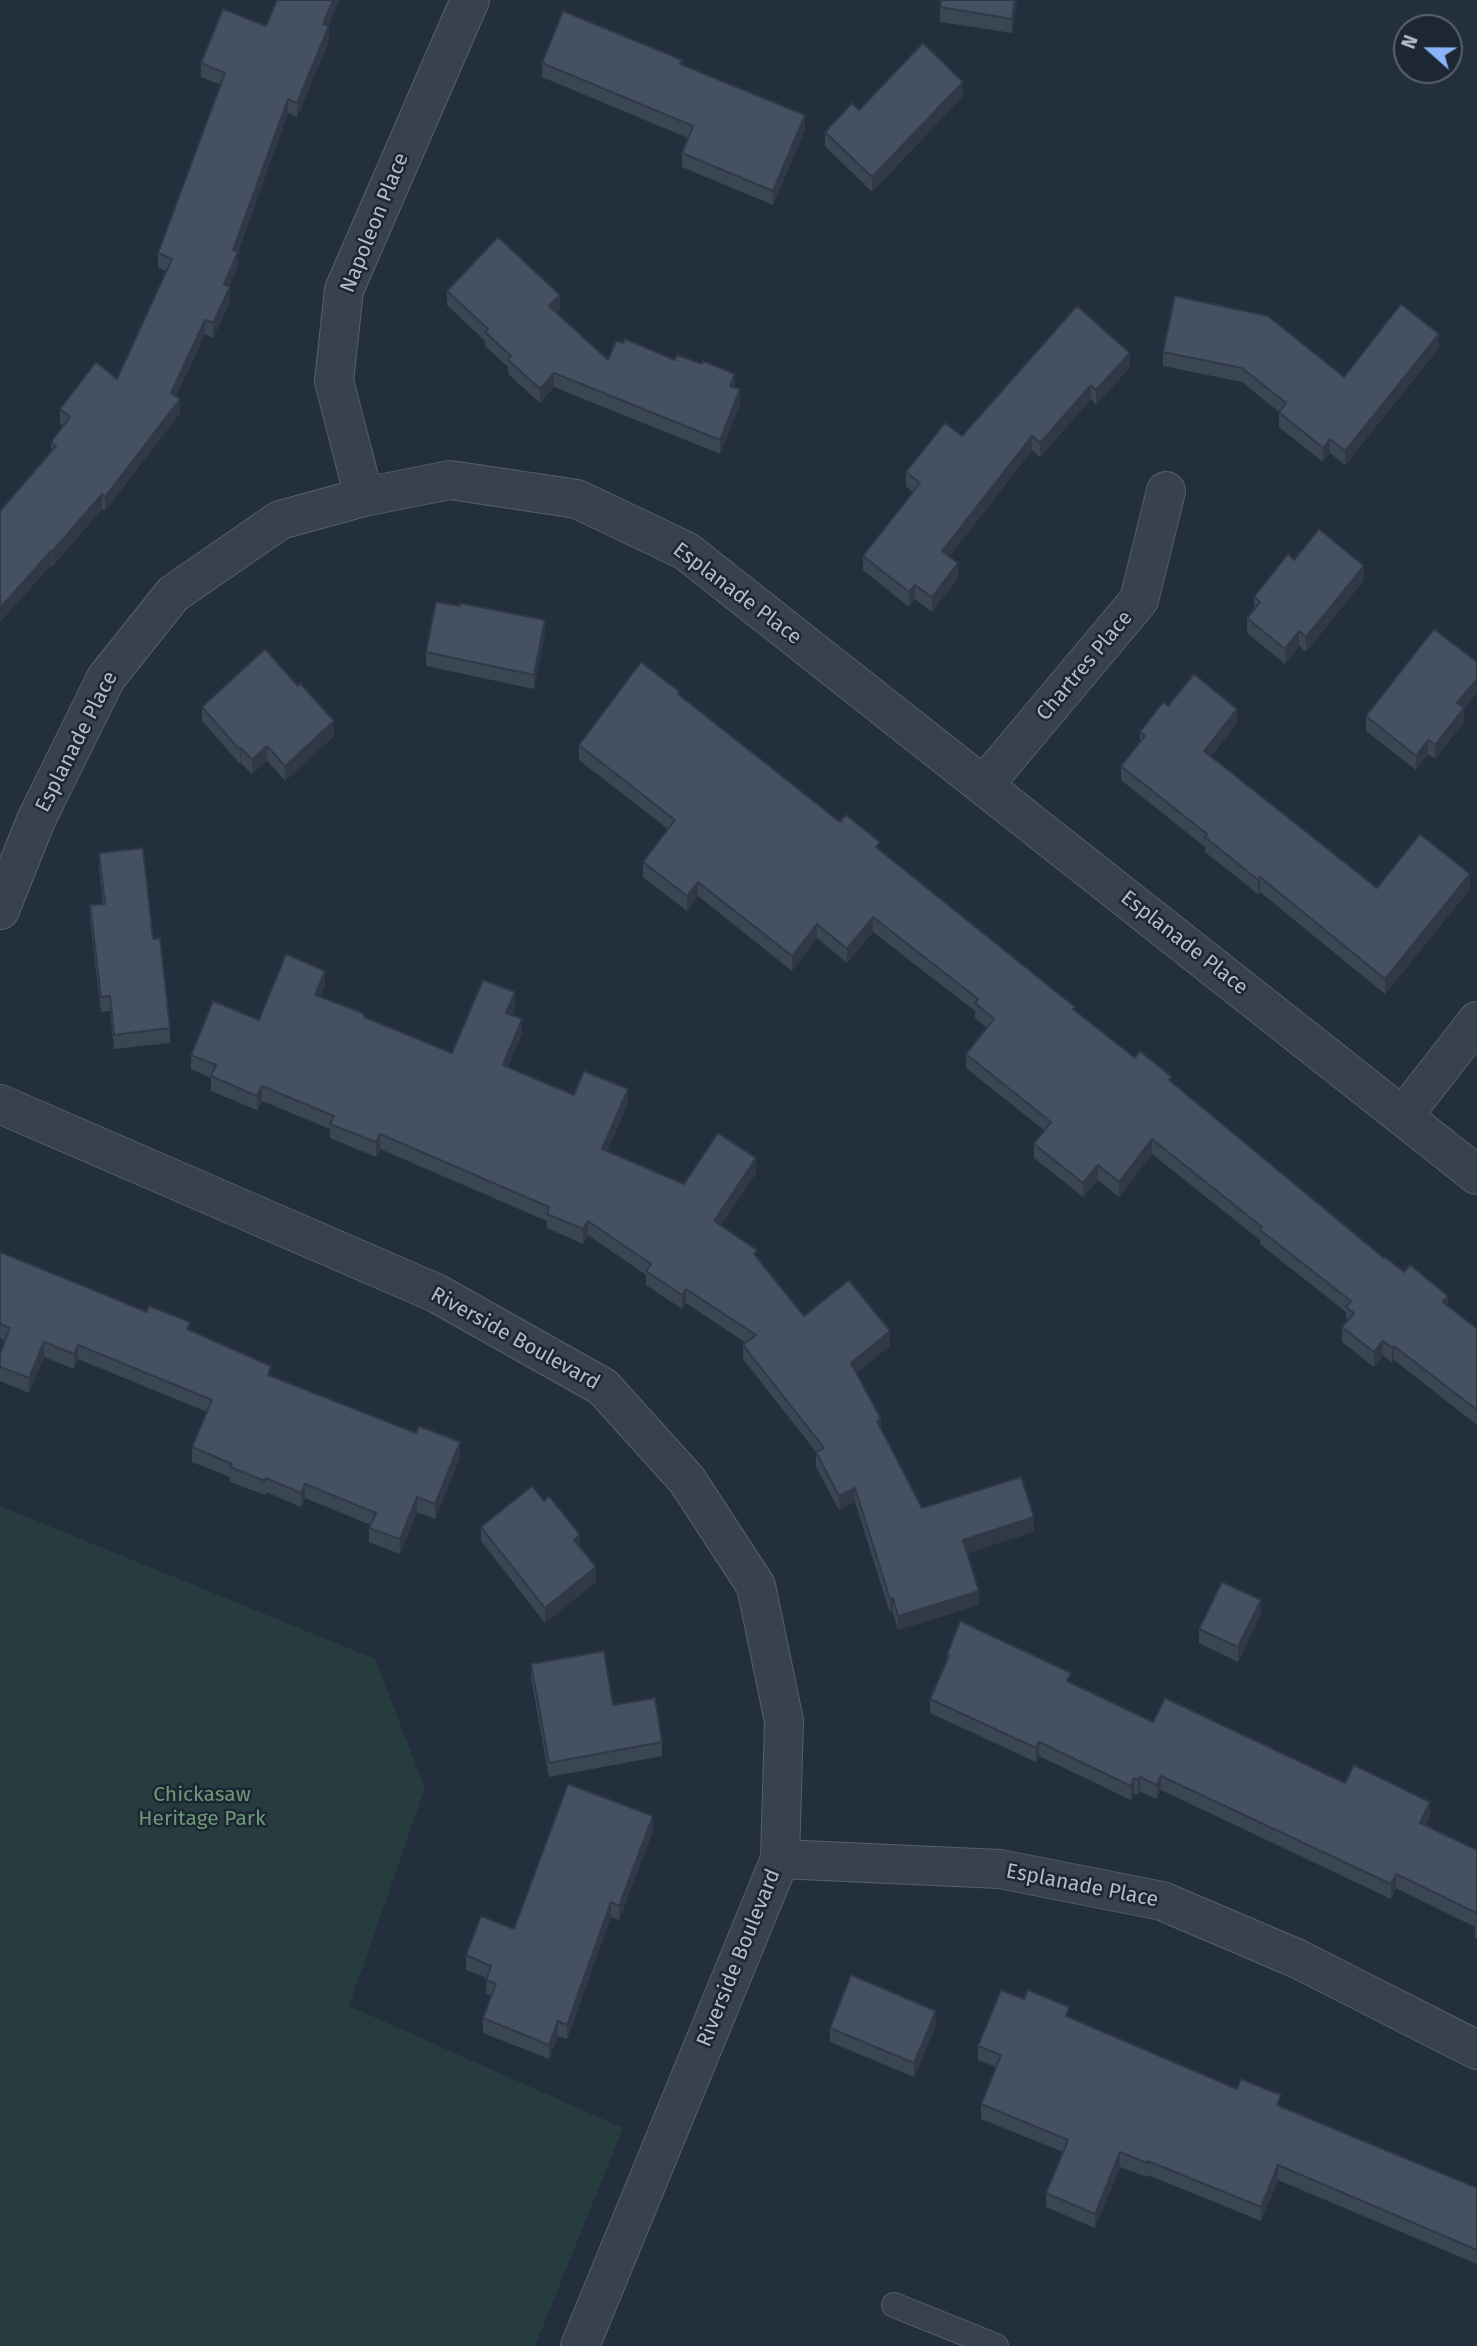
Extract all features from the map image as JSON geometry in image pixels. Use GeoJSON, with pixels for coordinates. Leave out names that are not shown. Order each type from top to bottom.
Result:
{"type":"FeatureCollection","features":[{"type":"Feature","properties":{"kind":"street","name":"Napoleon Place"},"geometry":{"type":"LineString","coordinates":[[364,497],[334,381],[344,290],[470,0]]}},
{"type":"Feature","properties":{"kind":"street","name":"Esplanade Place"},"geometry":{"type":"LineString","coordinates":[[0,910],[36,820],[106,678],[173,594],[281,520],[364,497],[450,480],[577,499],[686,551],[1477,1175]]}},
{"type":"Feature","properties":{"kind":"street","name":"Chartres Place"},"geometry":{"type":"LineString","coordinates":[[984,785],[1139,600],[1166,491]]}},
{"type":"Feature","properties":{"kind":"street"},"geometry":{"type":"LineString","coordinates":[[1403,1116],[1477,1021]]}},
{"type":"Feature","properties":{"kind":"street","name":"Riverside Boulevard"},"geometry":{"type":"LineString","coordinates":[[0,1104],[436,1293],[603,1387],[687,1479],[756,1586],[784,1721],[780,1859],[580,2346]]}},
{"type":"Feature","properties":{"kind":"street","name":"Esplanade Place"},"geometry":{"type":"LineString","coordinates":[[780,1859],[1000,1869],[1162,1901],[1298,1959],[1477,2050]]}},
{"type":"Feature","properties":{"kind":"lane"},"geometry":{"type":"LineString","coordinates":[[894,2305],[996,2346]]}},
{"type":"Feature","properties":{"kind":"green space","name":"Chickasaw Heritage Park"},"geometry":{"type":"Polygon","coordinates":[[[0,1506],[375,1659],[425,1788],[349,2006],[623,2128],[535,2346],[0,2346],[0,1506]]]}},
{"type":"Feature","properties":{"kind":"building"},"geometry":{"type":"Polygon","coordinates":[[[277,0],[333,0],[323,24],[329,26],[297,103],[288,99],[233,250],[238,252],[224,284],[230,287],[213,323],[205,320],[171,393],[180,399],[105,497],[102,494],[0,608],[0,511],[56,446],[51,442],[70,417],[60,409],[96,362],[117,379],[172,259],[158,253],[225,73],[201,63],[223,9],[266,26],[277,0]]]}},
{"type":"Feature","properties":{"kind":"building"},"geometry":{"type":"Polygon","coordinates":[[[941,0],[1015,0],[1012,19],[940,7],[941,0]]]}},
{"type":"Feature","properties":{"kind":"building"},"geometry":{"type":"Polygon","coordinates":[[[563,11],[682,60],[680,64],[805,115],[773,191],[682,153],[693,126],[542,63],[563,11]]]}},
{"type":"Feature","properties":{"kind":"building"},"geometry":{"type":"Polygon","coordinates":[[[923,43],[963,82],[872,177],[825,132],[852,103],[859,110],[923,43]]]}},
{"type":"Feature","properties":{"kind":"building"},"geometry":{"type":"Polygon","coordinates":[[[498,237],[560,295],[549,306],[608,360],[616,341],[623,343],[625,339],[675,360],[677,355],[702,364],[703,361],[735,374],[730,386],[740,389],[720,440],[554,373],[540,389],[508,360],[511,356],[485,332],[488,329],[447,291],[498,237]]]}},
{"type":"Feature","properties":{"kind":"building"},"geometry":{"type":"Polygon","coordinates":[[[1175,296],[1268,316],[1344,377],[1401,304],[1439,334],[1345,451],[1330,439],[1323,448],[1279,412],[1286,403],[1242,368],[1163,352],[1175,296]]]}},
{"type":"Feature","properties":{"kind":"building"},"geometry":{"type":"Polygon","coordinates":[[[1077,306],[1130,353],[1096,390],[1091,385],[1040,443],[1032,436],[942,551],[958,563],[932,597],[915,585],[909,592],[863,556],[920,483],[906,472],[945,423],[962,436],[1077,306]]]}},
{"type":"Feature","properties":{"kind":"building"},"geometry":{"type":"Polygon","coordinates":[[[1319,529],[1364,566],[1306,637],[1299,631],[1285,649],[1247,618],[1260,602],[1254,597],[1288,554],[1294,560],[1319,529]]]}},
{"type":"Feature","properties":{"kind":"building"},"geometry":{"type":"Polygon","coordinates":[[[436,602],[460,606],[460,603],[545,620],[534,675],[426,652],[436,602]]]}},
{"type":"Feature","properties":{"kind":"building"},"geometry":{"type":"Polygon","coordinates":[[[1434,629],[1477,662],[1477,679],[1457,703],[1464,708],[1435,745],[1428,740],[1416,756],[1366,716],[1434,629]]]}},
{"type":"Feature","properties":{"kind":"building"},"geometry":{"type":"Polygon","coordinates":[[[265,649],[334,721],[285,766],[267,746],[252,760],[202,707],[265,649]]]}},
{"type":"Feature","properties":{"kind":"building"},"geometry":{"type":"Polygon","coordinates":[[[641,662],[840,822],[846,815],[880,842],[876,847],[1135,1058],[1140,1051],[1172,1077],[1169,1080],[1384,1258],[1404,1272],[1410,1265],[1448,1296],[1443,1302],[1477,1329],[1477,1410],[1394,1346],[1392,1348],[1383,1341],[1374,1352],[1342,1327],[1354,1313],[1346,1307],[1351,1301],[1260,1230],[1262,1227],[1152,1139],[1119,1182],[1098,1165],[1083,1183],[1034,1144],[1051,1122],[966,1054],[994,1019],[975,1003],[978,999],[873,917],[847,949],[817,924],[792,956],[698,882],[687,896],[643,862],[675,820],[579,745],[641,662]]]}},
{"type":"Feature","properties":{"kind":"building"},"geometry":{"type":"Polygon","coordinates":[[[1194,674],[1237,709],[1204,751],[1377,888],[1420,834],[1470,874],[1385,979],[1260,877],[1258,880],[1205,837],[1207,834],[1121,766],[1145,736],[1140,732],[1163,702],[1168,706],[1194,674]]]}},
{"type":"Feature","properties":{"kind":"building"},"geometry":{"type":"Polygon","coordinates":[[[143,848],[153,939],[160,938],[170,1028],[114,1035],[110,996],[101,997],[90,905],[105,904],[99,853],[143,848]]]}},
{"type":"Feature","properties":{"kind":"building"},"geometry":{"type":"Polygon","coordinates":[[[286,954],[325,971],[315,995],[363,1013],[364,1017],[452,1053],[483,980],[515,992],[506,1013],[522,1019],[503,1065],[574,1095],[584,1071],[628,1089],[602,1149],[684,1184],[718,1133],[756,1158],[714,1221],[757,1250],[754,1254],[804,1316],[849,1280],[890,1331],[851,1363],[881,1419],[877,1421],[922,1508],[1021,1477],[1034,1517],[963,1540],[979,1591],[898,1616],[893,1598],[890,1599],[855,1488],[839,1496],[816,1452],[824,1448],[743,1345],[756,1335],[686,1289],[682,1295],[646,1271],[651,1264],[588,1221],[583,1229],[547,1214],[549,1207],[380,1134],[376,1142],[330,1124],[334,1116],[262,1086],[257,1096],[211,1076],[216,1065],[191,1055],[213,1001],[259,1020],[286,954]]]}},
{"type":"Feature","properties":{"kind":"building"},"geometry":{"type":"Polygon","coordinates":[[[0,1252],[147,1312],[149,1306],[190,1322],[187,1329],[271,1366],[268,1375],[416,1433],[419,1426],[460,1442],[435,1504],[417,1497],[400,1539],[369,1528],[376,1513],[305,1484],[301,1493],[230,1467],[232,1464],[192,1447],[212,1400],[78,1345],[74,1354],[44,1342],[29,1378],[0,1367],[0,1354],[10,1328],[0,1324],[0,1252]]]}},
{"type":"Feature","properties":{"kind":"building"},"geometry":{"type":"Polygon","coordinates":[[[532,1486],[544,1501],[549,1496],[580,1535],[574,1540],[596,1567],[545,1608],[481,1527],[532,1486]]]}},
{"type":"Feature","properties":{"kind":"building"},"geometry":{"type":"Polygon","coordinates":[[[1222,1582],[1261,1600],[1238,1647],[1199,1629],[1222,1582]]]}},
{"type":"Feature","properties":{"kind":"building"},"geometry":{"type":"Polygon","coordinates":[[[960,1621],[1071,1673],[1067,1681],[1153,1722],[1165,1698],[1345,1783],[1354,1765],[1430,1802],[1420,1823],[1477,1850],[1477,1913],[1396,1874],[1391,1884],[1161,1776],[1157,1785],[1140,1777],[1138,1780],[1134,1778],[1131,1786],[1039,1742],[1036,1748],[930,1699],[949,1656],[947,1655],[960,1621]]]}},
{"type":"Feature","properties":{"kind":"building"},"geometry":{"type":"Polygon","coordinates":[[[604,1651],[613,1705],[655,1698],[662,1742],[549,1763],[531,1664],[604,1651]]]}},
{"type":"Feature","properties":{"kind":"building"},"geometry":{"type":"Polygon","coordinates":[[[568,1784],[653,1816],[619,1906],[611,1902],[567,2025],[558,2021],[549,2045],[483,2018],[496,1984],[486,1980],[491,1966],[466,1955],[481,1916],[514,1929],[568,1784]]]}},
{"type":"Feature","properties":{"kind":"building"},"geometry":{"type":"Polygon","coordinates":[[[851,1975],[936,2011],[914,2063],[830,2028],[851,1975]]]}},
{"type":"Feature","properties":{"kind":"building"},"geometry":{"type":"Polygon","coordinates":[[[1001,1990],[1024,1999],[1028,1990],[1069,2007],[1066,2016],[1237,2089],[1241,2079],[1281,2095],[1277,2105],[1477,2188],[1477,2250],[1278,2165],[1261,2207],[1120,2152],[1095,2214],[1046,2193],[1068,2140],[981,2104],[1001,2055],[978,2046],[1001,1990]]]}}]}
